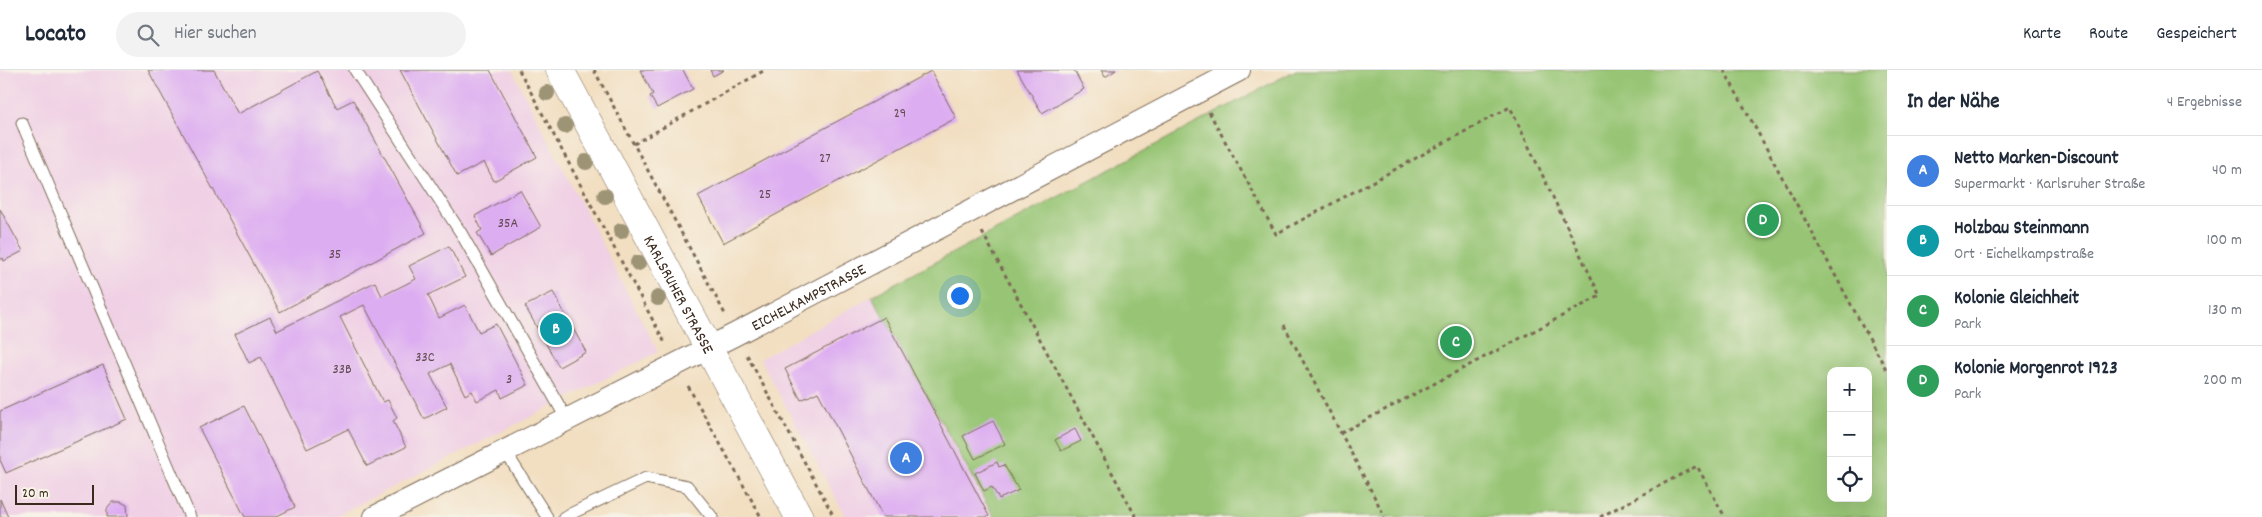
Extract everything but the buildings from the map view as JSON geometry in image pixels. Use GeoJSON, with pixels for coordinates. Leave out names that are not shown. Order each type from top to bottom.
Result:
{"type":"FeatureCollection","features":[{"type":"Feature","properties":{"kind":"street","name":"KARLSRUHER STRASSE"},"geometry":{"type":"LineString","coordinates":[[560,70],[798,517]]}},
{"type":"Feature","properties":{"kind":"street","name":"EICHELKAMPSTRASSE"},"geometry":{"type":"LineString","coordinates":[[376,517],[971,212],[1197,92],[1229,72]]}},
{"type":"Feature","properties":{"kind":"lane"},"geometry":{"type":"LineString","coordinates":[[355,70],[461,233],[566,418]]}},
{"type":"Feature","properties":{"kind":"lane"},"geometry":{"type":"LineString","coordinates":[[22,122],[190,517]]}},
{"type":"Feature","properties":{"kind":"lane"},"geometry":{"type":"LineString","coordinates":[[505,451],[547,517]]}},
{"type":"Feature","properties":{"kind":"lane"},"geometry":{"type":"LineString","coordinates":[[564,517],[646,478],[687,486],[712,517]]}},
{"type":"Feature","properties":{"kind":"path"},"geometry":{"type":"LineString","coordinates":[[519,70],[760,517]]}},
{"type":"Feature","properties":{"kind":"path"},"geometry":{"type":"LineString","coordinates":[[594,70],[834,517]]}},
{"type":"Feature","properties":{"kind":"path"},"geometry":{"type":"LineString","coordinates":[[634,144],[765,70]]}},
{"type":"Feature","properties":{"kind":"path"},"geometry":{"type":"LineString","coordinates":[[1724,70],[1887,371]]}},
{"type":"Feature","properties":{"kind":"path"},"geometry":{"type":"LineString","coordinates":[[1197,92],[1276,234],[1510,107],[1600,296],[1341,432]]}},
{"type":"Feature","properties":{"kind":"path"},"geometry":{"type":"LineString","coordinates":[[971,212],[1136,517]]}},
{"type":"Feature","properties":{"kind":"path"},"geometry":{"type":"LineString","coordinates":[[1284,325],[1385,517]]}},
{"type":"Feature","properties":{"kind":"path"},"geometry":{"type":"LineString","coordinates":[[1600,517],[1697,466],[1725,517]]}},
{"type":"Feature","properties":{"kind":"shaded area"},"geometry":{"type":"Polygon","coordinates":[[[0,70],[512,70],[658,352],[334,517],[0,517],[0,70]]]}},
{"type":"Feature","properties":{"kind":"shaded area"},"geometry":{"type":"Polygon","coordinates":[[[872,296],[994,517],[846,517],[760,359],[872,296]]]}},
{"type":"Feature","properties":{"kind":"green space"},"geometry":{"type":"Polygon","coordinates":[[[1296,70],[1887,70],[1887,517],[994,517],[872,296],[1296,70]]]}},
{"type":"Feature","properties":{"kind":"place","name":"Kolonie Morgenrot 1923"},"geometry":{"type":"Point","coordinates":[1763,220]}},
{"type":"Feature","properties":{"kind":"place","name":"Holzbau Steinmann"},"geometry":{"type":"Point","coordinates":[556,329]}},
{"type":"Feature","properties":{"kind":"place","name":"Kolonie Gleichheit"},"geometry":{"type":"Point","coordinates":[1456,342]}},
{"type":"Feature","properties":{"kind":"place","name":"Netto Marken-Discount"},"geometry":{"type":"Point","coordinates":[906,458]}}]}
